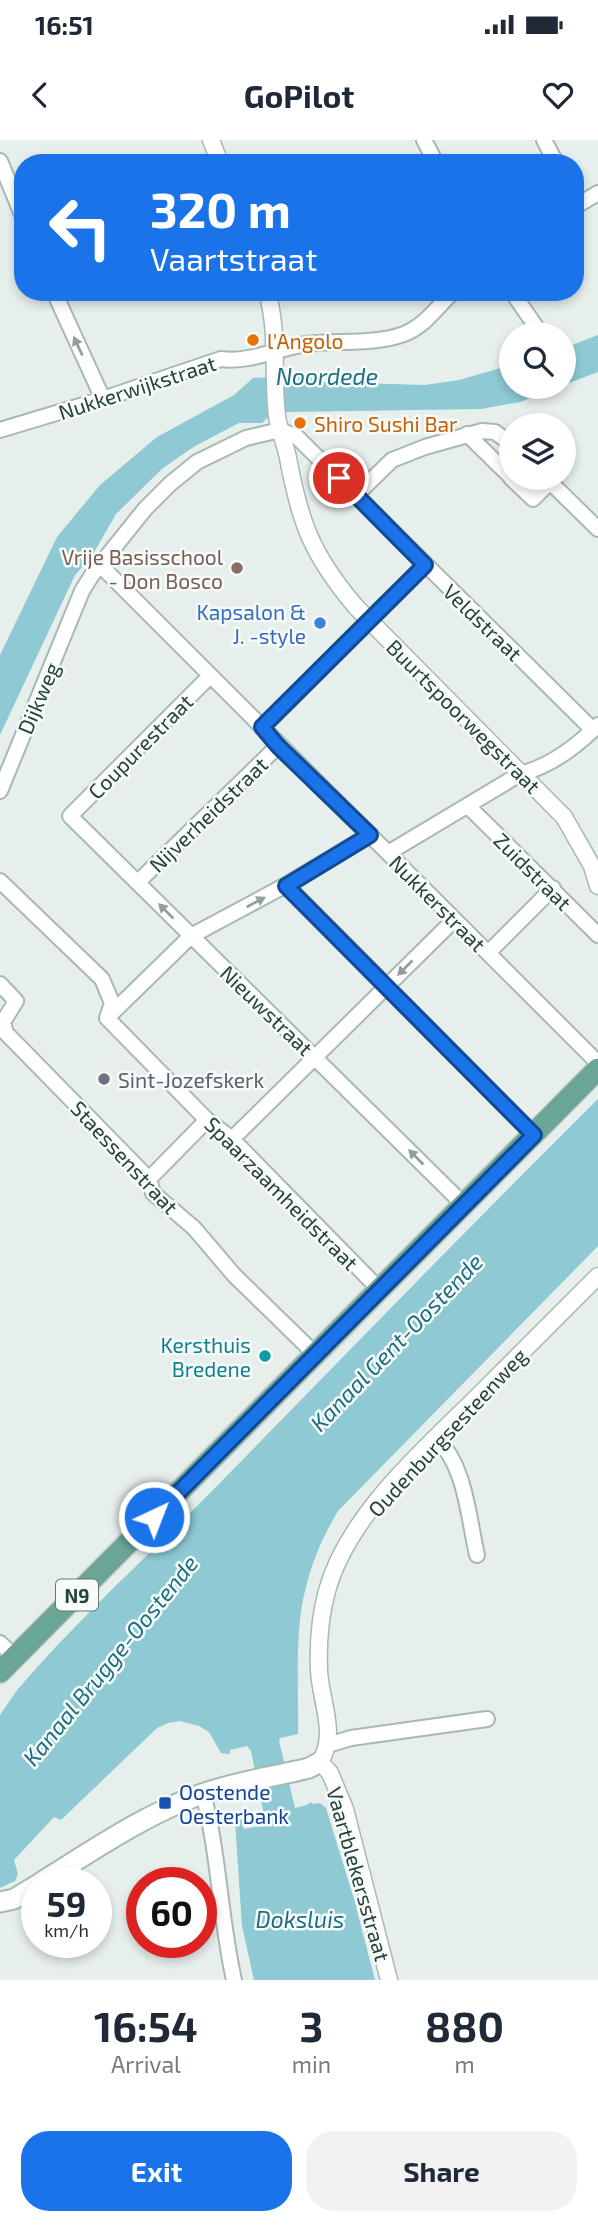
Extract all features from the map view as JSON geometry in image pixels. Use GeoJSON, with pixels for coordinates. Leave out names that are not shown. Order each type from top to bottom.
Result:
{"type":"FeatureCollection","features":[{"type":"Feature","properties":{"kind":"main road","name":"N9"},"geometry":{"type":"LineString","coordinates":[[5,1658],[315,1354],[598,1069]]}},
{"type":"Feature","properties":{"kind":"main road"},"geometry":{"type":"LineString","coordinates":[[66,1867],[129,1828],[211,1791],[309,1768],[324,1754]]}},
{"type":"Feature","properties":{"kind":"main road"},"geometry":{"type":"LineString","coordinates":[[0,1902],[21,1895]]}},
{"type":"Feature","properties":{"kind":"street"},"geometry":{"type":"LineString","coordinates":[[0,161],[14,195]]}},
{"type":"Feature","properties":{"kind":"street"},"geometry":{"type":"LineString","coordinates":[[58,301],[103,399]]}},
{"type":"Feature","properties":{"kind":"street","name":"Buurtspoorwegstraat"},"geometry":{"type":"LineString","coordinates":[[269,301],[273,318],[279,423],[297,506],[308,538],[333,581],[369,621],[564,817],[592,866],[598,886]]}},
{"type":"Feature","properties":{"kind":"street","name":"Nukkerwijkstraat"},"geometry":{"type":"LineString","coordinates":[[0,430],[221,359],[234,360],[305,344],[390,338],[404,334],[429,318],[445,301]]}},
{"type":"Feature","properties":{"kind":"street"},"geometry":{"type":"LineString","coordinates":[[518,301],[533,322]]}},
{"type":"Feature","properties":{"kind":"street"},"geometry":{"type":"LineString","coordinates":[[100,565],[145,509],[197,462],[279,423]]}},
{"type":"Feature","properties":{"kind":"street","name":"Veldstraat"},"geometry":{"type":"LineString","coordinates":[[279,423],[297,437],[425,565],[596,728]]}},
{"type":"Feature","properties":{"kind":"street"},"geometry":{"type":"LineString","coordinates":[[356,495],[392,460],[401,455],[467,434],[482,431],[499,435]]}},
{"type":"Feature","properties":{"kind":"street"},"geometry":{"type":"LineString","coordinates":[[467,434],[499,466]]}},
{"type":"Feature","properties":{"kind":"street"},"geometry":{"type":"LineString","coordinates":[[524,490],[533,499],[540,490]]}},
{"type":"Feature","properties":{"kind":"street"},"geometry":{"type":"LineString","coordinates":[[558,490],[598,529]]}},
{"type":"Feature","properties":{"kind":"street","name":"Dijkweg"},"geometry":{"type":"LineString","coordinates":[[0,791],[76,605],[89,579],[100,565]]}},
{"type":"Feature","properties":{"kind":"street","name":"Nukkerstraat"},"geometry":{"type":"LineString","coordinates":[[100,565],[278,746],[598,1063]]}},
{"type":"Feature","properties":{"kind":"street"},"geometry":{"type":"LineString","coordinates":[[262,727],[425,565]]}},
{"type":"Feature","properties":{"kind":"street","name":"Coupurestraat"},"geometry":{"type":"LineString","coordinates":[[70,816],[210,676]]}},
{"type":"Feature","properties":{"kind":"street"},"geometry":{"type":"LineString","coordinates":[[388,853],[520,774],[557,759],[596,728]]}},
{"type":"Feature","properties":{"kind":"street","name":"Nijverheidstraat"},"geometry":{"type":"LineString","coordinates":[[138,882],[278,746]]}},
{"type":"Feature","properties":{"kind":"street","name":"Zuidstraat"},"geometry":{"type":"LineString","coordinates":[[468,806],[598,935]]}},
{"type":"Feature","properties":{"kind":"street","name":"Nieuwstraat"},"geometry":{"type":"LineString","coordinates":[[70,816],[464,1205]]}},
{"type":"Feature","properties":{"kind":"street"},"geometry":{"type":"LineString","coordinates":[[107,1018],[191,936],[286,886],[370,835]]}},
{"type":"Feature","properties":{"kind":"street"},"geometry":{"type":"LineString","coordinates":[[0,881],[102,979],[112,1003],[107,1018]]}},
{"type":"Feature","properties":{"kind":"street"},"geometry":{"type":"LineString","coordinates":[[286,886],[534,1135]]}},
{"type":"Feature","properties":{"kind":"street"},"geometry":{"type":"LineString","coordinates":[[488,953],[553,888]]}},
{"type":"Feature","properties":{"kind":"street"},"geometry":{"type":"LineString","coordinates":[[232,1139],[454,920]]}},
{"type":"Feature","properties":{"kind":"street","name":"Staessenstraat"},"geometry":{"type":"LineString","coordinates":[[0,984],[16,1001],[3,1022],[6,1033],[149,1179],[153,1193],[194,1228],[234,1275],[315,1354]]}},
{"type":"Feature","properties":{"kind":"street","name":"Spaarzaamheidstraat"},"geometry":{"type":"LineString","coordinates":[[107,1018],[207,1120],[232,1139],[379,1289]]}},
{"type":"Feature","properties":{"kind":"street"},"geometry":{"type":"LineString","coordinates":[[149,1179],[207,1120]]}},
{"type":"Feature","properties":{"kind":"street","name":"Oudenburgsesteenweg"},"geometry":{"type":"LineString","coordinates":[[322,1691],[319,1662],[323,1608],[333,1572],[354,1535],[382,1496],[436,1437],[598,1276]]}},
{"type":"Feature","properties":{"kind":"street"},"geometry":{"type":"LineString","coordinates":[[436,1437],[457,1466],[477,1555]]}},
{"type":"Feature","properties":{"kind":"street","name":"Vaartblekersstraat"},"geometry":{"type":"LineString","coordinates":[[322,1691],[324,1754],[345,1809],[389,1980]]}},
{"type":"Feature","properties":{"kind":"street"},"geometry":{"type":"LineString","coordinates":[[324,1754],[351,1738],[487,1719]]}},
{"type":"Feature","properties":{"kind":"street"},"geometry":{"type":"LineString","coordinates":[[211,1791],[210,1821],[234,1980]]}},
{"type":"Feature","properties":{"kind":"water"},"geometry":{"type":"Polygon","coordinates":[[[598,335],[598,372],[576,380],[576,343],[598,335]]]}},
{"type":"Feature","properties":{"kind":"water"},"geometry":{"type":"Polygon","coordinates":[[[499,368],[499,399],[528,399],[481,409],[287,412],[262,423],[239,423],[195,446],[163,468],[116,514],[92,556],[75,575],[0,735],[0,655],[57,537],[100,485],[157,437],[234,395],[253,378],[295,376],[314,378],[321,382],[425,385],[459,380],[499,368]]]}},
{"type":"Feature","properties":{"kind":"water"},"geometry":{"type":"Polygon","coordinates":[[[598,1099],[598,1246],[338,1511],[319,1548],[306,1587],[298,1640],[298,1734],[280,1738],[279,1741],[295,1808],[311,1802],[320,1803],[326,1808],[375,1980],[254,1980],[242,1926],[235,1821],[242,1819],[244,1829],[266,1825],[251,1751],[247,1746],[230,1750],[230,1754],[221,1753],[209,1732],[180,1721],[157,1728],[61,1820],[54,1817],[14,1860],[18,1874],[15,1881],[0,1888],[0,1715],[18,1689],[90,1612],[598,1099]]]}},
{"type":"Feature","properties":{"kind":"place","name":"l'Angolo"},"geometry":{"type":"Point","coordinates":[253,340]}},
{"type":"Feature","properties":{"kind":"place","name":"Shiro Sushi Bar"},"geometry":{"type":"Point","coordinates":[300,423]}},
{"type":"Feature","properties":{"kind":"place","name":"Vrije Basisschool - Don Bosco"},"geometry":{"type":"Point","coordinates":[237,568]}},
{"type":"Feature","properties":{"kind":"place","name":"Kapsalon & J. -style"},"geometry":{"type":"Point","coordinates":[320,623]}},
{"type":"Feature","properties":{"kind":"place","name":"Sint-Jozefskerk"},"geometry":{"type":"Point","coordinates":[104,1079]}},
{"type":"Feature","properties":{"kind":"place","name":"Kersthuis Bredene"},"geometry":{"type":"Point","coordinates":[265,1356]}},
{"type":"Feature","properties":{"kind":"place","name":"Oostende Oesterbank"},"geometry":{"type":"Point","coordinates":[165,1803]}},
{"type":"Feature","properties":{"kind":"route"},"geometry":{"type":"LineString","coordinates":[[154,1517],[534,1135],[286,886],[370,835],[278,746],[262,727],[425,565],[339,478]]}},
{"type":"Feature","properties":{"kind":"water label","name":"Noordede"},"geometry":{"type":"Point","coordinates":[327,376]}},
{"type":"Feature","properties":{"kind":"water label","name":"Kanaal Gent-Oostende"},"geometry":{"type":"Point","coordinates":[396,1342]}},
{"type":"Feature","properties":{"kind":"water label","name":"Kanaal Brugge-Oostende"},"geometry":{"type":"Point","coordinates":[110,1660]}},
{"type":"Feature","properties":{"kind":"water label","name":"Doksluis"},"geometry":{"type":"Point","coordinates":[300,1919]}}]}
